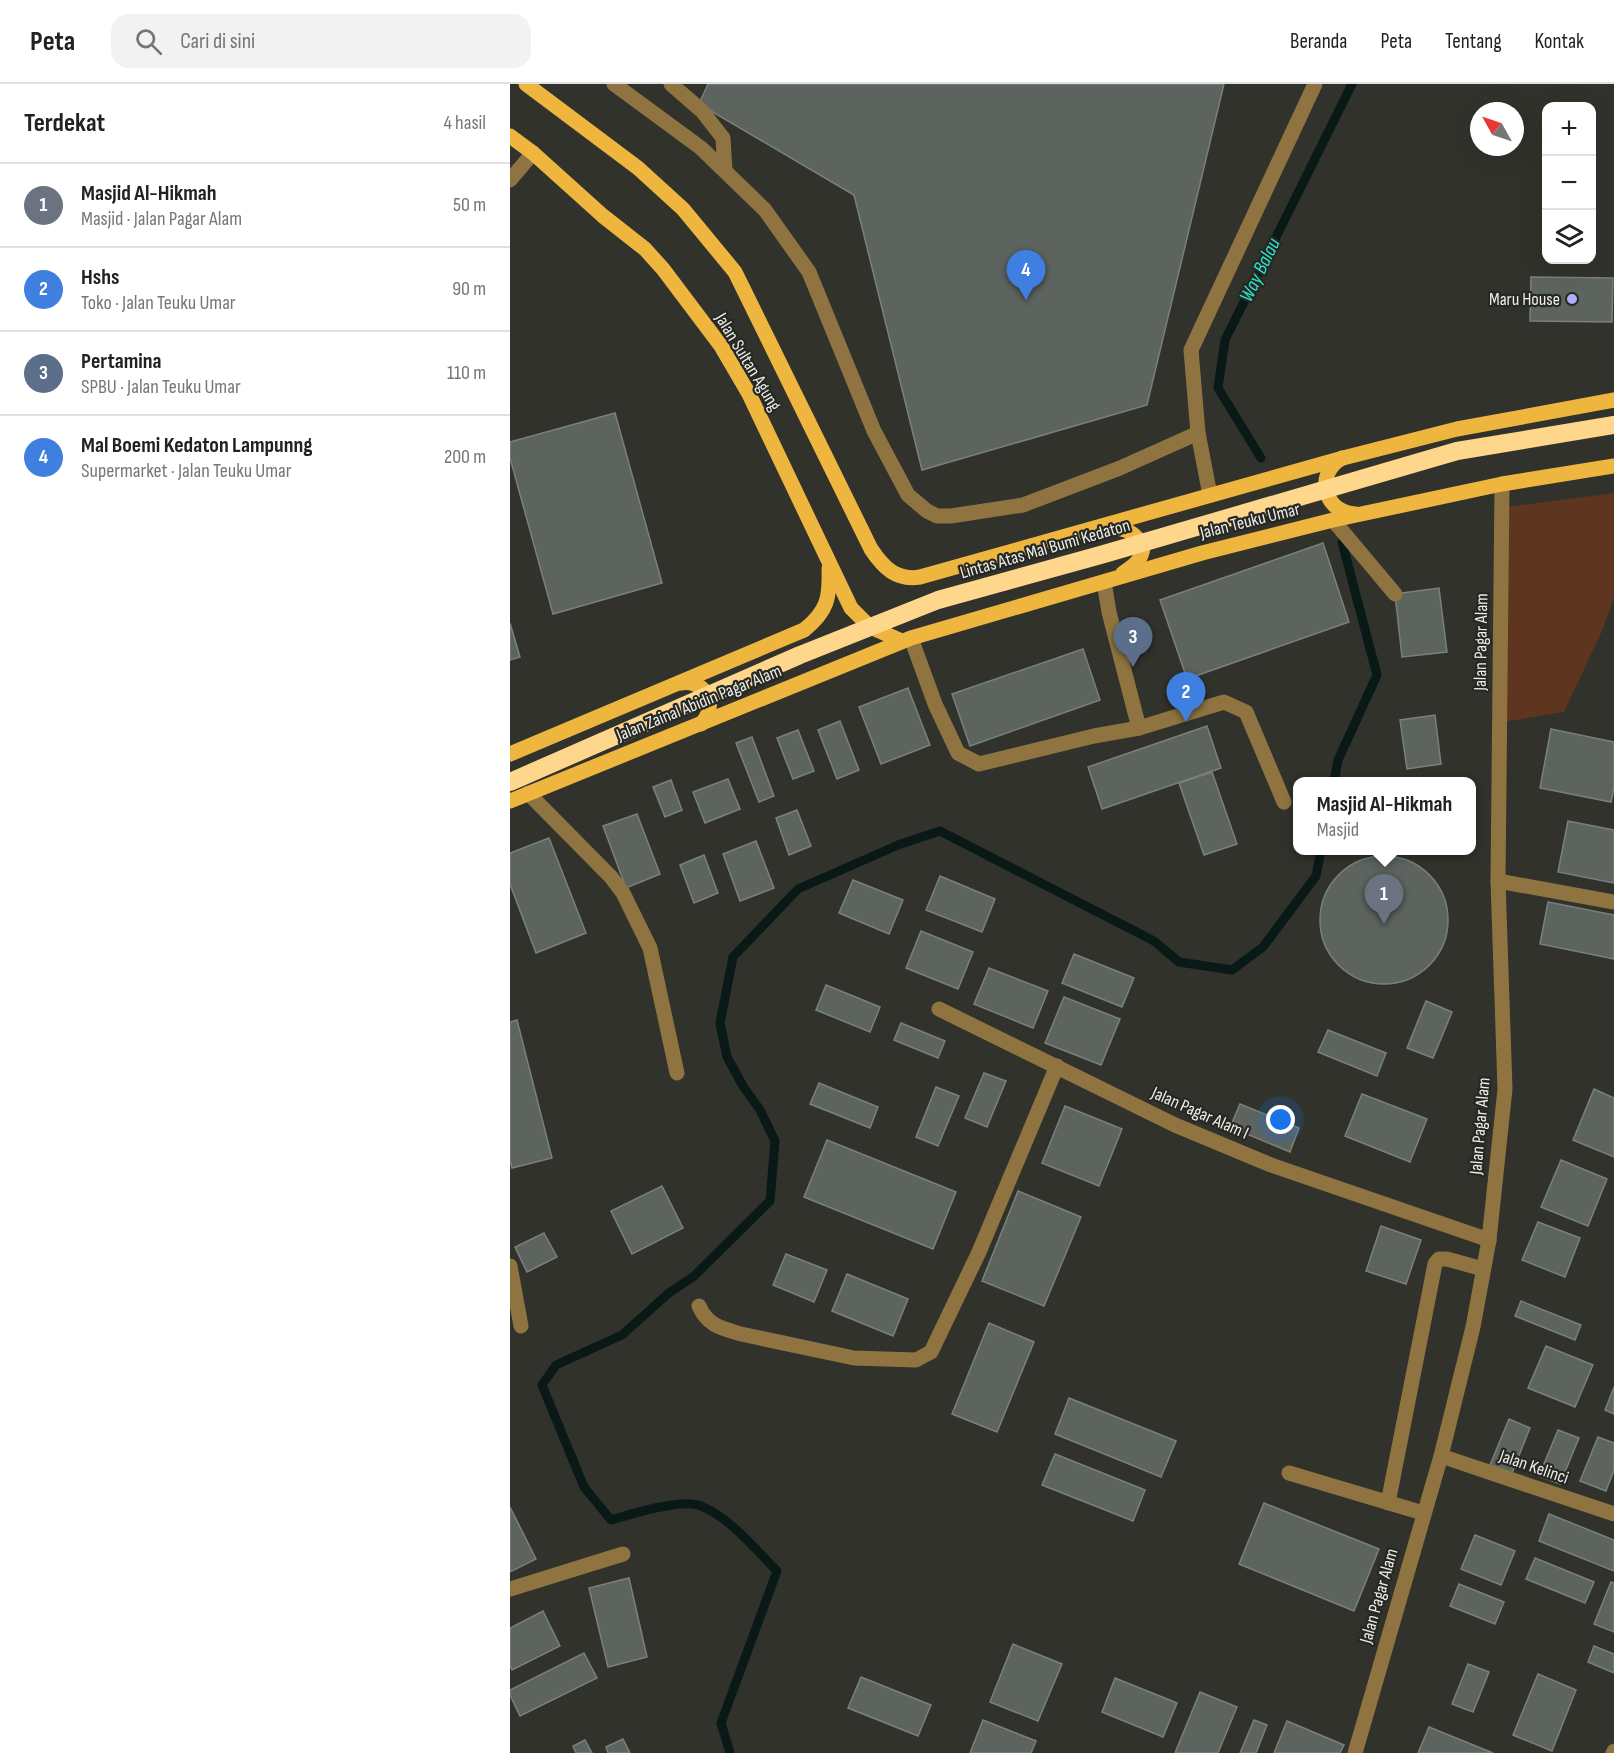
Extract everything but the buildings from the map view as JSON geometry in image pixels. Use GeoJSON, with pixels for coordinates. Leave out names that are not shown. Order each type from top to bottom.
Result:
{"type":"FeatureCollection","features":[{"type":"Feature","properties":{"kind":"highway","name":"Lintas Atas Mal Bumi Kedaton"},"geometry":{"type":"LineString","coordinates":[[510,782],[800,655],[938,600],[1456,451],[1614,425]]}},
{"type":"Feature","properties":{"kind":"main road","name":"Jalan Sultan Agung"},"geometry":{"type":"LineString","coordinates":[[526,84],[638,168],[683,209],[735,272],[871,549],[882,565],[895,575],[904,578],[920,577]]}},
{"type":"Feature","properties":{"kind":"main road","name":"Jalan Sultan Agung"},"geometry":{"type":"LineString","coordinates":[[510,136],[645,249],[663,268],[720,346],[749,394],[847,601],[856,614],[878,632],[907,639]]}},
{"type":"Feature","properties":{"kind":"main road","name":"Jalan Teuku Umar"},"geometry":{"type":"LineString","coordinates":[[920,577],[1343,458],[1457,429],[1614,400]]}},
{"type":"Feature","properties":{"kind":"main road"},"geometry":{"type":"LineString","coordinates":[[1343,458],[1329,470],[1325,489],[1330,501],[1340,511],[1359,514]]}},
{"type":"Feature","properties":{"kind":"main road","name":"Jalan Teuku Umar"},"geometry":{"type":"LineString","coordinates":[[907,639],[1202,553],[1333,520],[1502,484],[1614,466]]}},
{"type":"Feature","properties":{"kind":"main road"},"geometry":{"type":"LineString","coordinates":[[1102,525],[1134,534],[1143,547],[1142,556],[1132,568],[1107,581]]}},
{"type":"Feature","properties":{"kind":"main road","name":"Jalan Zainal Abidin Pagar Alam"},"geometry":{"type":"LineString","coordinates":[[510,753],[790,637],[811,624],[820,615],[828,599],[829,562]]}},
{"type":"Feature","properties":{"kind":"main road","name":"Jalan Zainal Abidin Pagar Alam"},"geometry":{"type":"LineString","coordinates":[[510,801],[907,639]]}},
{"type":"Feature","properties":{"kind":"main road"},"geometry":{"type":"LineString","coordinates":[[681,683],[696,684],[707,693],[710,702],[709,712],[701,724]]}},
{"type":"Feature","properties":{"kind":"street"},"geometry":{"type":"LineString","coordinates":[[614,84],[701,148],[765,210],[809,272],[874,431],[908,495],[927,511],[937,516],[951,516],[1023,505],[1120,468],[1198,433]]}},
{"type":"Feature","properties":{"kind":"street"},"geometry":{"type":"LineString","coordinates":[[672,84],[702,111],[723,138],[725,171]]}},
{"type":"Feature","properties":{"kind":"street"},"geometry":{"type":"LineString","coordinates":[[1210,495],[1198,433],[1191,350],[1315,84]]}},
{"type":"Feature","properties":{"kind":"street"},"geometry":{"type":"LineString","coordinates":[[510,180],[533,153]]}},
{"type":"Feature","properties":{"kind":"street","name":"Jalan Pagar Alam"},"geometry":{"type":"LineString","coordinates":[[1354,1753],[1441,1456],[1473,1327],[1489,1240],[1505,1089],[1498,880],[1502,484]]}},
{"type":"Feature","properties":{"kind":"street"},"geometry":{"type":"LineString","coordinates":[[1333,520],[1395,594]]}},
{"type":"Feature","properties":{"kind":"street"},"geometry":{"type":"LineString","coordinates":[[1107,581],[1109,612],[1138,728]]}},
{"type":"Feature","properties":{"kind":"street"},"geometry":{"type":"LineString","coordinates":[[907,639],[958,753],[979,764],[1094,736],[1138,728],[1224,702],[1246,712],[1284,802]]}},
{"type":"Feature","properties":{"kind":"street"},"geometry":{"type":"LineString","coordinates":[[528,793],[624,893],[650,948],[677,1074]]}},
{"type":"Feature","properties":{"kind":"street"},"geometry":{"type":"LineString","coordinates":[[1498,880],[1614,902]]}},
{"type":"Feature","properties":{"kind":"street","name":"Jalan Pagar Alam I"},"geometry":{"type":"LineString","coordinates":[[939,1009],[1175,1125],[1271,1165],[1489,1240]]}},
{"type":"Feature","properties":{"kind":"street"},"geometry":{"type":"LineString","coordinates":[[699,1306],[710,1323],[724,1329],[854,1358],[916,1360],[931,1352],[979,1252],[1057,1066]]}},
{"type":"Feature","properties":{"kind":"street"},"geometry":{"type":"LineString","coordinates":[[1388,1503],[1435,1264],[1439,1259],[1447,1259],[1483,1269]]}},
{"type":"Feature","properties":{"kind":"street"},"geometry":{"type":"LineString","coordinates":[[510,1266],[521,1326]]}},
{"type":"Feature","properties":{"kind":"street","name":"Jalan Kelinci"},"geometry":{"type":"LineString","coordinates":[[1441,1456],[1614,1514]]}},
{"type":"Feature","properties":{"kind":"street"},"geometry":{"type":"LineString","coordinates":[[1289,1473],[1423,1513]]}},
{"type":"Feature","properties":{"kind":"street"},"geometry":{"type":"LineString","coordinates":[[510,1589],[623,1554]]}},
{"type":"Feature","properties":{"kind":"shaded area"},"geometry":{"type":"Polygon","coordinates":[[[1614,493],[1614,598],[1602,631],[1564,712],[1503,722],[1506,507],[1614,493]]]}},
{"type":"Feature","properties":{"kind":"waterway","name":"Way Balau"},"geometry":{"type":"LineString","coordinates":[[1261,458],[1218,388],[1225,340],[1352,84]]}},
{"type":"Feature","properties":{"kind":"waterway","name":"Way Balau"},"geometry":{"type":"LineString","coordinates":[[1335,777],[1338,760],[1377,675],[1342,542]]}},
{"type":"Feature","properties":{"kind":"waterway"},"geometry":{"type":"LineString","coordinates":[[730,1753],[721,1723],[777,1571],[730,1524],[698,1505],[667,1506],[611,1520],[584,1487],[542,1385],[556,1365],[622,1335],[670,1292],[693,1277],[770,1201],[775,1141],[760,1110],[727,1057],[720,1023],[733,957],[798,889],[898,845],[940,831],[1154,941],[1179,962],[1232,970],[1263,947],[1316,876],[1320,855]]}},
{"type":"Feature","properties":{"kind":"place","name":"Maru House"},"geometry":{"type":"Point","coordinates":[1572,299]}},
{"type":"Feature","properties":{"kind":"place","name":"Mal Boemi Kedaton Lampunng"},"geometry":{"type":"Point","coordinates":[1026,300]}},
{"type":"Feature","properties":{"kind":"place","name":"Pertamina"},"geometry":{"type":"Point","coordinates":[1133,667]}},
{"type":"Feature","properties":{"kind":"place","name":"Hshs"},"geometry":{"type":"Point","coordinates":[1186,722]}},
{"type":"Feature","properties":{"kind":"place","name":"Masjid Al-Hikmah"},"geometry":{"type":"Point","coordinates":[1384,924]}}]}
